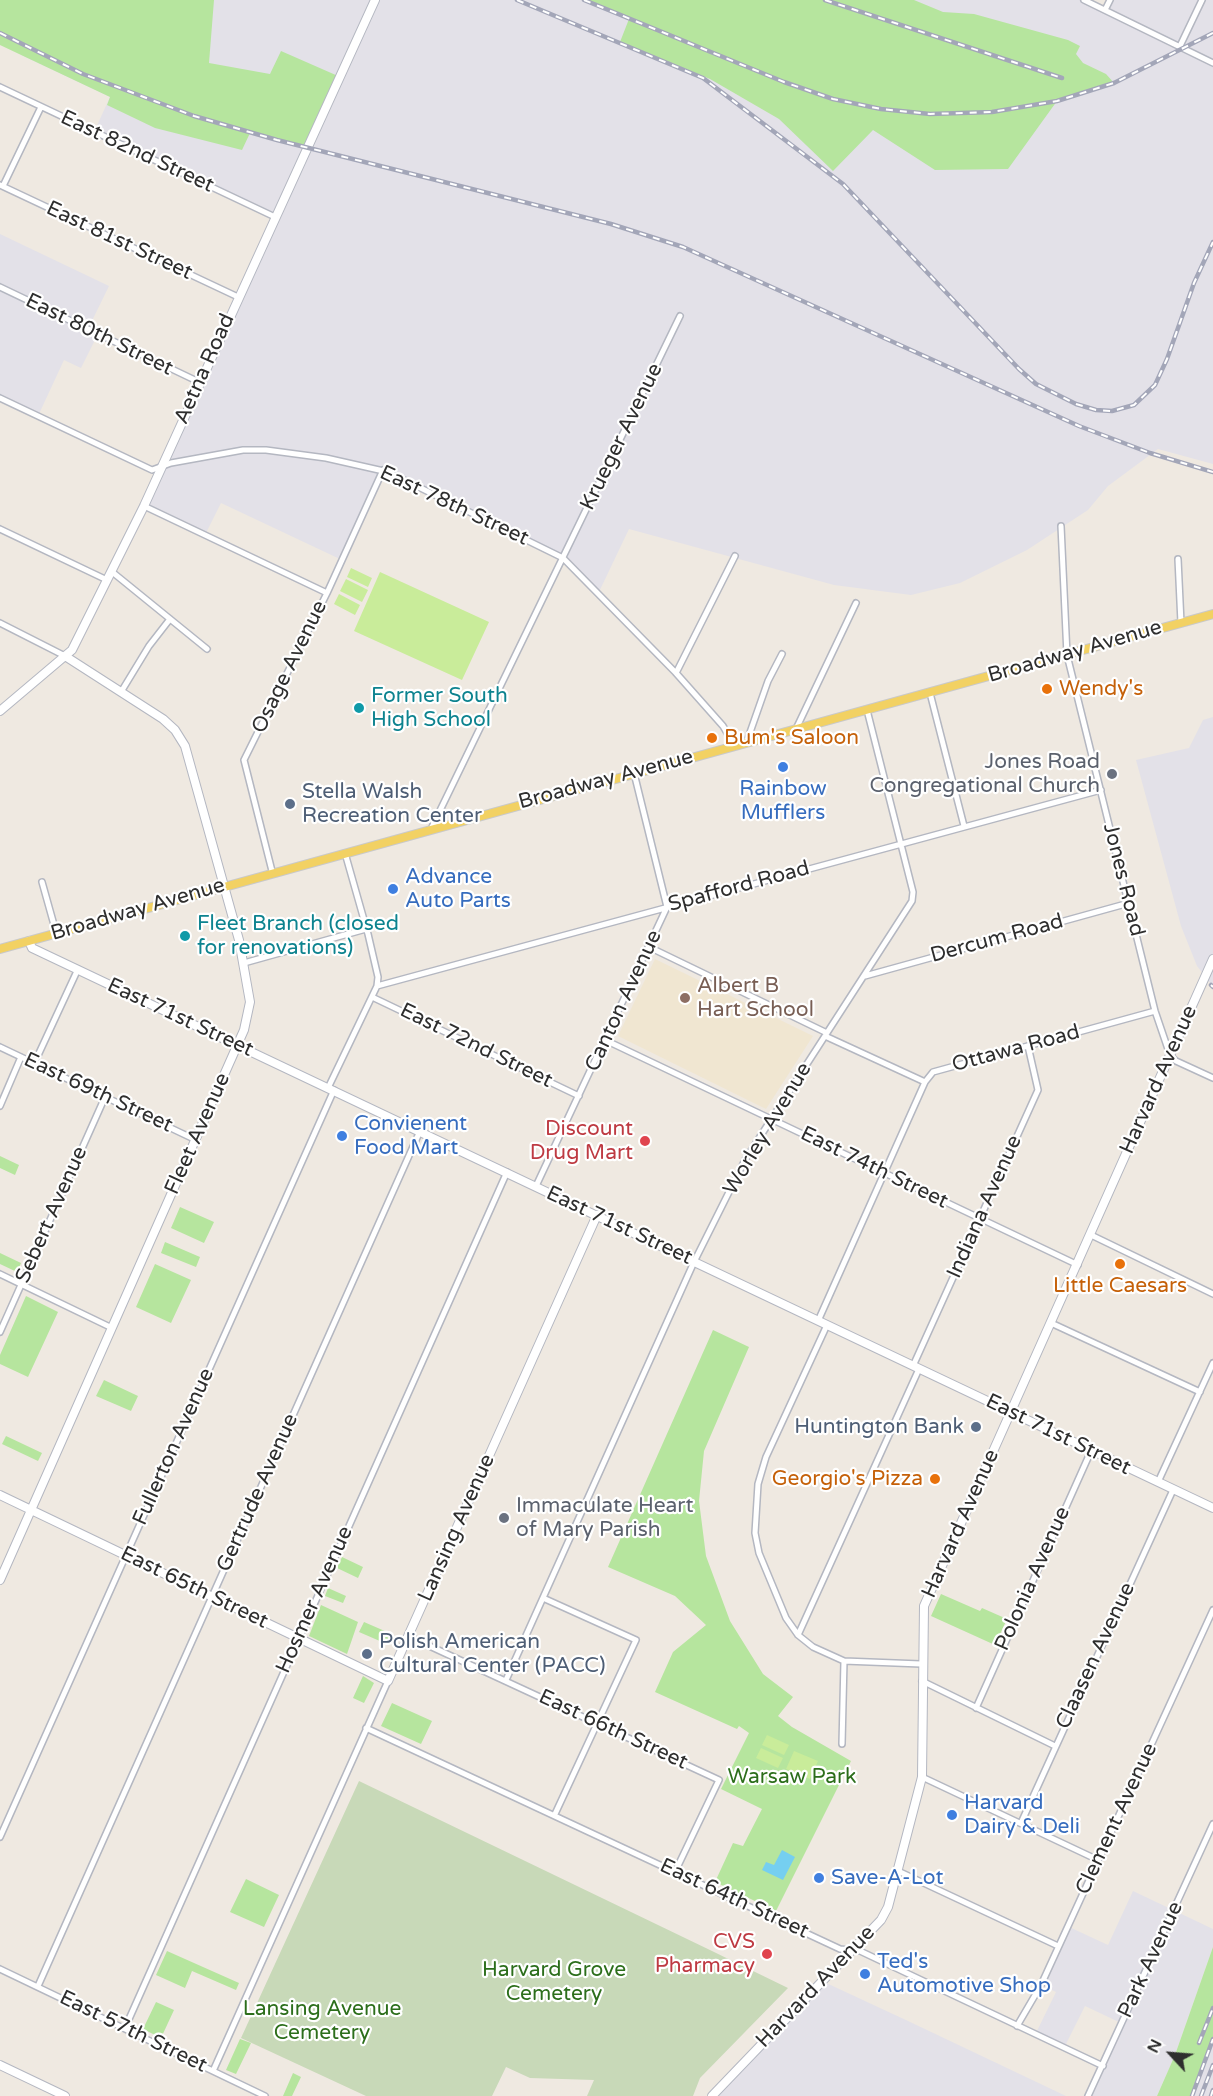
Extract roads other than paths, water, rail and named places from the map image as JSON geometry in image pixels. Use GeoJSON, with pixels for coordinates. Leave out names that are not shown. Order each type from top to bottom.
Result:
{"type":"FeatureCollection","features":[{"type":"Feature","properties":{"kind":"main road","name":"Broadway Avenue"},"geometry":{"type":"LineString","coordinates":[[0,949],[1213,614]]}},
{"type":"Feature","properties":{"kind":"street","name":"Aetna Road"},"geometry":{"type":"LineString","coordinates":[[2,706],[72,650],[144,506],[375,0]]}},
{"type":"Feature","properties":{"kind":"street"},"geometry":{"type":"LineString","coordinates":[[1084,0],[1213,63]]}},
{"type":"Feature","properties":{"kind":"street"},"geometry":{"type":"LineString","coordinates":[[1105,10],[1110,0]]}},
{"type":"Feature","properties":{"kind":"street"},"geometry":{"type":"LineString","coordinates":[[1180,46],[1202,0]]}},
{"type":"Feature","properties":{"kind":"street","name":"East 82nd Street"},"geometry":{"type":"LineString","coordinates":[[0,87],[275,217]]}},
{"type":"Feature","properties":{"kind":"street"},"geometry":{"type":"LineString","coordinates":[[2,186],[41,107]]}},
{"type":"Feature","properties":{"kind":"street","name":"East 81st Street"},"geometry":{"type":"LineString","coordinates":[[2,186],[238,297]]}},
{"type":"Feature","properties":{"kind":"street","name":"East 80th Street"},"geometry":{"type":"LineString","coordinates":[[0,287],[199,382]]}},
{"type":"Feature","properties":{"kind":"street","name":"Krueger Avenue"},"geometry":{"type":"LineString","coordinates":[[432,828],[680,316]]}},
{"type":"Feature","properties":{"kind":"street"},"geometry":{"type":"LineString","coordinates":[[0,398],[152,470],[160,468]]}},
{"type":"Feature","properties":{"kind":"street","name":"East 78th Street"},"geometry":{"type":"LineString","coordinates":[[160,468],[171,463],[246,450],[326,458],[383,470],[563,558],[676,673],[723,726],[734,745]]}},
{"type":"Feature","properties":{"kind":"street","name":"Osage Avenue"},"geometry":{"type":"LineString","coordinates":[[273,872],[244,760],[327,593],[383,470]]}},
{"type":"Feature","properties":{"kind":"street"},"geometry":{"type":"LineString","coordinates":[[144,506],[327,593]]}},
{"type":"Feature","properties":{"kind":"street","name":"Jones Road"},"geometry":{"type":"LineString","coordinates":[[1061,526],[1067,655],[1155,1011],[1170,1055]]}},
{"type":"Feature","properties":{"kind":"street"},"geometry":{"type":"LineString","coordinates":[[0,529],[107,580]]}},
{"type":"Feature","properties":{"kind":"street"},"geometry":{"type":"LineString","coordinates":[[676,673],[735,556]]}},
{"type":"Feature","properties":{"kind":"street"},"geometry":{"type":"LineString","coordinates":[[1178,559],[1180,622]]}},
{"type":"Feature","properties":{"kind":"street"},"geometry":{"type":"LineString","coordinates":[[111,571],[207,649]]}},
{"type":"Feature","properties":{"kind":"street"},"geometry":{"type":"LineString","coordinates":[[796,729],[856,603]]}},
{"type":"Feature","properties":{"kind":"street"},"geometry":{"type":"LineString","coordinates":[[121,692],[149,646],[170,619]]}},
{"type":"Feature","properties":{"kind":"street"},"geometry":{"type":"LineString","coordinates":[[0,623],[65,656]]}},
{"type":"Feature","properties":{"kind":"street"},"geometry":{"type":"LineString","coordinates":[[747,741],[768,681],[782,654]]}},
{"type":"Feature","properties":{"kind":"street","name":"Fleet Avenue"},"geometry":{"type":"LineString","coordinates":[[0,1580],[196,1140],[247,1021],[250,1002],[244,963],[225,885],[185,746],[169,724],[65,656]]}},
{"type":"Feature","properties":{"kind":"street"},"geometry":{"type":"LineString","coordinates":[[930,693],[964,826]]}},
{"type":"Feature","properties":{"kind":"street","name":"Worley Avenue"},"geometry":{"type":"LineString","coordinates":[[506,1680],[694,1262],[745,1160],[914,897],[867,710]]}},
{"type":"Feature","properties":{"kind":"street","name":"Canton Avenue"},"geometry":{"type":"LineString","coordinates":[[536,1186],[667,907],[634,773]]}},
{"type":"Feature","properties":{"kind":"street","name":"Spafford Road"},"geometry":{"type":"LineString","coordinates":[[377,986],[1101,790]]}},
{"type":"Feature","properties":{"kind":"street"},"geometry":{"type":"LineString","coordinates":[[345,852],[378,976],[377,986]]}},
{"type":"Feature","properties":{"kind":"street"},"geometry":{"type":"LineString","coordinates":[[42,882],[56,932]]}},
{"type":"Feature","properties":{"kind":"street","name":"Dercum Road"},"geometry":{"type":"LineString","coordinates":[[865,975],[1129,903]]}},
{"type":"Feature","properties":{"kind":"street"},"geometry":{"type":"LineString","coordinates":[[244,963],[366,928]]}},
{"type":"Feature","properties":{"kind":"street","name":"East 71st Street"},"geometry":{"type":"LineString","coordinates":[[29,941],[32,948],[1213,1508]]}},
{"type":"Feature","properties":{"kind":"street"},"geometry":{"type":"LineString","coordinates":[[649,947],[925,1083]]}},
{"type":"Feature","properties":{"kind":"street","name":"Harvard Avenue"},"geometry":{"type":"LineString","coordinates":[[712,2096],[884,1916],[922,1777],[921,1664],[924,1606],[1213,959]]}},
{"type":"Feature","properties":{"kind":"street"},"geometry":{"type":"LineString","coordinates":[[34,1064],[78,969]]}},
{"type":"Feature","properties":{"kind":"street","name":"Fullerton Avenue"},"geometry":{"type":"LineString","coordinates":[[0,1838],[377,986]]}},
{"type":"Feature","properties":{"kind":"street","name":"East 72nd Street"},"geometry":{"type":"LineString","coordinates":[[372,997],[579,1096]]}},
{"type":"Feature","properties":{"kind":"street","name":"Ottawa Road"},"geometry":{"type":"LineString","coordinates":[[818,1321],[925,1083],[933,1072],[1155,1011]]}},
{"type":"Feature","properties":{"kind":"street","name":"East 74th Street"},"geometry":{"type":"LineString","coordinates":[[605,1040],[1078,1265]]}},
{"type":"Feature","properties":{"kind":"street","name":"Indiana Avenue"},"geometry":{"type":"LineString","coordinates":[[798,1635],[979,1219],[1038,1090],[1028,1046]]}},
{"type":"Feature","properties":{"kind":"street","name":"East 69th Street"},"geometry":{"type":"LineString","coordinates":[[0,1047],[196,1140]]}},
{"type":"Feature","properties":{"kind":"street"},"geometry":{"type":"LineString","coordinates":[[1170,1055],[1176,1061],[1213,1078]]}},
{"type":"Feature","properties":{"kind":"street"},"geometry":{"type":"LineString","coordinates":[[0,1106],[21,1057]]}},
{"type":"Feature","properties":{"kind":"street","name":"Sebert Avenue"},"geometry":{"type":"LineString","coordinates":[[0,1332],[105,1097]]}},
{"type":"Feature","properties":{"kind":"street","name":"Gertrude Avenue"},"geometry":{"type":"LineString","coordinates":[[38,1986],[420,1131]]}},
{"type":"Feature","properties":{"kind":"street","name":"Hosmer Avenue"},"geometry":{"type":"LineString","coordinates":[[125,2028],[507,1173]]}},
{"type":"Feature","properties":{"kind":"street","name":"Lansing Avenue"},"geometry":{"type":"LineString","coordinates":[[213,2071],[597,1215]]}},
{"type":"Feature","properties":{"kind":"street"},"geometry":{"type":"LineString","coordinates":[[1091,1235],[1213,1294]]}},
{"type":"Feature","properties":{"kind":"street"},"geometry":{"type":"LineString","coordinates":[[0,1274],[112,1328]]}},
{"type":"Feature","properties":{"kind":"street"},"geometry":{"type":"LineString","coordinates":[[1052,1323],[1200,1392]]}},
{"type":"Feature","properties":{"kind":"street"},"geometry":{"type":"LineString","coordinates":[[826,1324],[766,1457],[758,1484],[755,1533],[759,1553],[786,1618],[798,1635],[820,1651],[844,1661],[921,1664]]}},
{"type":"Feature","properties":{"kind":"street"},"geometry":{"type":"LineString","coordinates":[[1158,1482],[1213,1363]]}},
{"type":"Feature","properties":{"kind":"street","name":"Polonia Avenue"},"geometry":{"type":"LineString","coordinates":[[976,1707],[1090,1451]]}},
{"type":"Feature","properties":{"kind":"street","name":"Claasen Avenue"},"geometry":{"type":"LineString","coordinates":[[1021,1823],[1173,1490]]}},
{"type":"Feature","properties":{"kind":"street","name":"East 65th Street"},"geometry":{"type":"LineString","coordinates":[[0,1495],[388,1681]]}},
{"type":"Feature","properties":{"kind":"street"},"geometry":{"type":"LineString","coordinates":[[543,1598],[636,1640],[555,1815]]}},
{"type":"Feature","properties":{"kind":"street","name":"Clement Avenue"},"geometry":{"type":"LineString","coordinates":[[1017,2026],[1041,1985],[1213,1610]]}},
{"type":"Feature","properties":{"kind":"street","name":"East 66th Street"},"geometry":{"type":"LineString","coordinates":[[408,1636],[718,1780],[675,1872]]}},
{"type":"Feature","properties":{"kind":"street"},"geometry":{"type":"LineString","coordinates":[[842,1744],[844,1661]]}},
{"type":"Feature","properties":{"kind":"street"},"geometry":{"type":"LineString","coordinates":[[922,1681],[1055,1746]]}},
{"type":"Feature","properties":{"kind":"street","name":"East 64th Street"},"geometry":{"type":"LineString","coordinates":[[366,1728],[840,1949],[860,1951],[1102,2066]]}},
{"type":"Feature","properties":{"kind":"street"},"geometry":{"type":"LineString","coordinates":[[922,1777],[1098,1860]]}},
{"type":"Feature","properties":{"kind":"street","name":"Park Avenue"},"geometry":{"type":"LineString","coordinates":[[1088,2096],[1213,1824]]}},
{"type":"Feature","properties":{"kind":"street"},"geometry":{"type":"LineString","coordinates":[[898,1871],[1058,1946]]}},
{"type":"Feature","properties":{"kind":"street","name":"East 57th Street"},"geometry":{"type":"LineString","coordinates":[[0,1969],[265,2096]]}},
{"type":"Feature","properties":{"kind":"street"},"geometry":{"type":"LineString","coordinates":[[0,2065],[65,2096]]}},
{"type":"Feature","properties":{"kind":"water"},"geometry":{"type":"Polygon","coordinates":[[[782,1850],[795,1857],[783,1880],[762,1870],[766,1862],[774,1865],[782,1850]]]}},
{"type":"Feature","properties":{"kind":"railway"},"geometry":{"type":"LineString","coordinates":[[517,0],[703,78],[843,184],[1019,369],[1036,384],[1076,404],[1096,410],[1112,411],[1134,405],[1155,385],[1167,359],[1194,283],[1213,242]]}},
{"type":"Feature","properties":{"kind":"railway"},"geometry":{"type":"LineString","coordinates":[[584,0],[784,82],[833,99],[881,109],[930,114],[992,112],[1057,101],[1114,83],[1213,33]]}},
{"type":"Feature","properties":{"kind":"railway"},"geometry":{"type":"LineString","coordinates":[[825,0],[1062,78]]}},
{"type":"Feature","properties":{"kind":"railway"},"geometry":{"type":"LineString","coordinates":[[0,33],[83,74],[194,116],[277,140],[611,224],[683,247],[1079,426],[1150,453],[1213,472]]}},
{"type":"Feature","properties":{"kind":"railway"},"geometry":{"type":"LineString","coordinates":[[1199,2043],[1213,2008]]}},
{"type":"Feature","properties":{"kind":"railway"},"geometry":{"type":"LineString","coordinates":[[1192,2096],[1213,2039]]}},
{"type":"Feature","properties":{"kind":"railway"},"geometry":{"type":"LineString","coordinates":[[1201,2096],[1213,2065]]}},
{"type":"Feature","properties":{"kind":"railway"},"geometry":{"type":"LineString","coordinates":[[1211,2096],[1213,2090]]}},
{"type":"Feature","properties":{"kind":"place","name":"Wendy's"},"geometry":{"type":"Point","coordinates":[1047,689]}},
{"type":"Feature","properties":{"kind":"place","name":"Former South High School"},"geometry":{"type":"Point","coordinates":[359,708]}},
{"type":"Feature","properties":{"kind":"place","name":"Bum's Saloon"},"geometry":{"type":"Point","coordinates":[712,738]}},
{"type":"Feature","properties":{"kind":"place","name":"Rainbow Mufflers"},"geometry":{"type":"Point","coordinates":[783,767]}},
{"type":"Feature","properties":{"kind":"place","name":"Jones Road Congregational Church"},"geometry":{"type":"Point","coordinates":[1112,774]}},
{"type":"Feature","properties":{"kind":"place","name":"Stella Walsh Recreation Center"},"geometry":{"type":"Point","coordinates":[290,804]}},
{"type":"Feature","properties":{"kind":"place","name":"Advance Auto Parts"},"geometry":{"type":"Point","coordinates":[393,889]}},
{"type":"Feature","properties":{"kind":"place","name":"Fleet Branch (closed for renovations)"},"geometry":{"type":"Point","coordinates":[185,936]}},
{"type":"Feature","properties":{"kind":"place","name":"Albert B Hart School"},"geometry":{"type":"Point","coordinates":[685,998]}},
{"type":"Feature","properties":{"kind":"place","name":"Convienent Food Mart"},"geometry":{"type":"Point","coordinates":[342,1136]}},
{"type":"Feature","properties":{"kind":"place","name":"Discount Drug Mart"},"geometry":{"type":"Point","coordinates":[645,1141]}},
{"type":"Feature","properties":{"kind":"place","name":"Little Caesars"},"geometry":{"type":"Point","coordinates":[1120,1264]}},
{"type":"Feature","properties":{"kind":"place","name":"Huntington Bank"},"geometry":{"type":"Point","coordinates":[976,1427]}},
{"type":"Feature","properties":{"kind":"place","name":"Georgio's Pizza"},"geometry":{"type":"Point","coordinates":[935,1479]}},
{"type":"Feature","properties":{"kind":"place","name":"Immaculate Heart of Mary Parish"},"geometry":{"type":"Point","coordinates":[504,1518]}},
{"type":"Feature","properties":{"kind":"place","name":"Polish American Cultural Center (PACC)"},"geometry":{"type":"Point","coordinates":[367,1654]}},
{"type":"Feature","properties":{"kind":"place","name":"Harvard Dairy & Deli"},"geometry":{"type":"Point","coordinates":[952,1815]}},
{"type":"Feature","properties":{"kind":"place","name":"Save-A-Lot"},"geometry":{"type":"Point","coordinates":[819,1878]}},
{"type":"Feature","properties":{"kind":"place","name":"CVS Pharmacy"},"geometry":{"type":"Point","coordinates":[767,1954]}},
{"type":"Feature","properties":{"kind":"place","name":"Ted's Automotive Shop"},"geometry":{"type":"Point","coordinates":[865,1974]}},
{"type":"Feature","properties":{"kind":"park label","name":"Warsaw Park"},"geometry":{"type":"Point","coordinates":[792,1777]}},
{"type":"Feature","properties":{"kind":"park label","name":"Harvard Grove Cemetery"},"geometry":{"type":"Point","coordinates":[554,1982]}},
{"type":"Feature","properties":{"kind":"park label","name":"Lansing Avenue Cemetery"},"geometry":{"type":"Point","coordinates":[322,2021]}}]}
